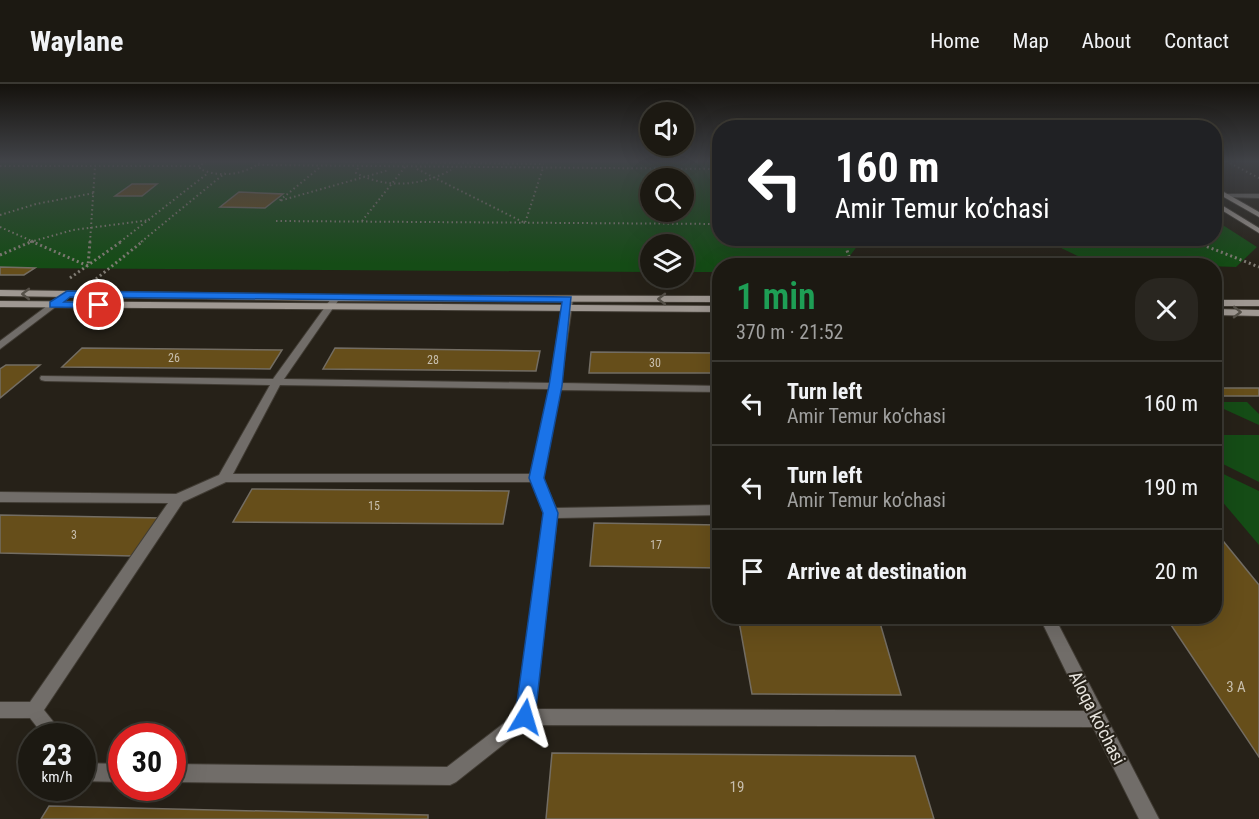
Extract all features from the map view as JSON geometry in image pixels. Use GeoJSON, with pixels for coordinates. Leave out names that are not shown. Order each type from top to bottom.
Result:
{"type":"FeatureCollection","features":[{"type":"Feature","properties":{"kind":"main road"},"geometry":{"type":"LineString","coordinates":[[1226,195],[1259,215]]}},
{"type":"Feature","properties":{"kind":"main road"},"geometry":{"type":"LineString","coordinates":[[1222,207],[1259,231]]}},
{"type":"Feature","properties":{"kind":"main road"},"geometry":{"type":"LineString","coordinates":[[0,293],[336,298],[712,309]]}},
{"type":"Feature","properties":{"kind":"main road"},"geometry":{"type":"LineString","coordinates":[[0,304],[329,307],[567,304],[712,299]]}},
{"type":"Feature","properties":{"kind":"main road"},"geometry":{"type":"LineString","coordinates":[[1222,303],[1259,303]]}},
{"type":"Feature","properties":{"kind":"main road"},"geometry":{"type":"LineString","coordinates":[[1222,312],[1259,313]]}},
{"type":"Feature","properties":{"kind":"street"},"geometry":{"type":"LineString","coordinates":[[1236,195],[1259,196]]}},
{"type":"Feature","properties":{"kind":"street"},"geometry":{"type":"LineString","coordinates":[[0,346],[67,294]]}},
{"type":"Feature","properties":{"kind":"street"},"geometry":{"type":"LineString","coordinates":[[224,478],[277,381],[336,298]]}},
{"type":"Feature","properties":{"kind":"street"},"geometry":{"type":"LineString","coordinates":[[525,717],[551,513],[537,478],[555,386],[567,304]]}},
{"type":"Feature","properties":{"kind":"street"},"geometry":{"type":"LineString","coordinates":[[45,378],[712,389]]}},
{"type":"Feature","properties":{"kind":"street"},"geometry":{"type":"LineString","coordinates":[[0,497],[178,499],[224,478],[537,478]]}},
{"type":"Feature","properties":{"kind":"street"},"geometry":{"type":"LineString","coordinates":[[34,710],[178,499]]}},
{"type":"Feature","properties":{"kind":"street"},"geometry":{"type":"LineString","coordinates":[[551,513],[712,510]]}},
{"type":"Feature","properties":{"kind":"street","name":"Aloqa ko'chasi"},"geometry":{"type":"LineString","coordinates":[[1050,624],[1149,819]]}},
{"type":"Feature","properties":{"kind":"street"},"geometry":{"type":"LineString","coordinates":[[0,710],[34,710]]}},
{"type":"Feature","properties":{"kind":"street"},"geometry":{"type":"LineString","coordinates":[[34,710],[44,723]]}},
{"type":"Feature","properties":{"kind":"street"},"geometry":{"type":"LineString","coordinates":[[186,773],[450,776],[525,717],[1098,719]]}},
{"type":"Feature","properties":{"kind":"path"},"geometry":{"type":"LineString","coordinates":[[0,215],[36,204],[82,195]]}},
{"type":"Feature","properties":{"kind":"path"},"geometry":{"type":"LineString","coordinates":[[88,266],[94,195]]}},
{"type":"Feature","properties":{"kind":"path"},"geometry":{"type":"LineString","coordinates":[[47,294],[88,266],[180,195]]}},
{"type":"Feature","properties":{"kind":"path"},"geometry":{"type":"LineString","coordinates":[[89,285],[198,195]]}},
{"type":"Feature","properties":{"kind":"path"},"geometry":{"type":"LineString","coordinates":[[286,195],[279,201],[299,195]]}},
{"type":"Feature","properties":{"kind":"path"},"geometry":{"type":"LineString","coordinates":[[362,221],[382,195]]}},
{"type":"Feature","properties":{"kind":"path"},"geometry":{"type":"LineString","coordinates":[[470,195],[525,223]]}},
{"type":"Feature","properties":{"kind":"path"},"geometry":{"type":"LineString","coordinates":[[525,223],[534,195]]}},
{"type":"Feature","properties":{"kind":"path"},"geometry":{"type":"LineString","coordinates":[[0,255],[51,233],[91,225],[150,220]]}},
{"type":"Feature","properties":{"kind":"path"},"geometry":{"type":"LineString","coordinates":[[276,221],[712,224]]}},
{"type":"Feature","properties":{"kind":"path"},"geometry":{"type":"LineString","coordinates":[[0,226],[88,266]]}},
{"type":"Feature","properties":{"kind":"path"},"geometry":{"type":"LineString","coordinates":[[1207,246],[1259,267]]}},
{"type":"Feature","properties":{"kind":"green space"},"geometry":{"type":"Polygon","coordinates":[[[0,195],[640,195],[640,222],[694,222],[694,195],[712,195],[712,246],[857,246],[848,258],[712,258],[712,272],[694,272],[694,234],[640,234],[640,272],[0,268],[0,195]]]}},
{"type":"Feature","properties":{"kind":"green space"},"geometry":{"type":"Polygon","coordinates":[[[1222,224],[1257,247],[1236,267],[1222,267],[1222,258],[1082,258],[1057,246],[1222,246],[1222,224]]]}},
{"type":"Feature","properties":{"kind":"green space"},"geometry":{"type":"Polygon","coordinates":[[[1222,402],[1247,402],[1259,414],[1259,425],[1222,408],[1222,402]]]}},
{"type":"Feature","properties":{"kind":"green space"},"geometry":{"type":"Polygon","coordinates":[[[1222,435],[1259,435],[1259,482],[1222,464],[1222,435]]]}},
{"type":"Feature","properties":{"kind":"green space"},"geometry":{"type":"Polygon","coordinates":[[[1222,473],[1259,491],[1259,545],[1222,501],[1222,473]]]}},
{"type":"Feature","properties":{"kind":"building"},"geometry":{"type":"Polygon","coordinates":[[[235,195],[281,195],[265,208],[220,207],[235,195]]]}},
{"type":"Feature","properties":{"kind":"building"},"geometry":{"type":"Polygon","coordinates":[[[0,267],[35,268],[24,275],[0,275],[0,267]]]}},
{"type":"Feature","properties":{"kind":"building"},"geometry":{"type":"Polygon","coordinates":[[[82,348],[282,350],[270,369],[62,367],[82,348]]]}},
{"type":"Feature","properties":{"kind":"building"},"geometry":{"type":"Polygon","coordinates":[[[335,348],[540,351],[536,371],[323,369],[335,348]]]}},
{"type":"Feature","properties":{"kind":"building"},"geometry":{"type":"Polygon","coordinates":[[[591,352],[712,353],[712,373],[589,373],[591,352]]]}},
{"type":"Feature","properties":{"kind":"building"},"geometry":{"type":"Polygon","coordinates":[[[6,365],[40,365],[0,398],[0,369],[6,365]]]}},
{"type":"Feature","properties":{"kind":"building"},"geometry":{"type":"Polygon","coordinates":[[[1222,388],[1259,388],[1259,396],[1222,396],[1222,388]]]}},
{"type":"Feature","properties":{"kind":"building"},"geometry":{"type":"Polygon","coordinates":[[[252,489],[509,491],[503,524],[233,522],[252,489]]]}},
{"type":"Feature","properties":{"kind":"building"},"geometry":{"type":"Polygon","coordinates":[[[0,515],[161,518],[133,556],[0,553],[0,515]]]}},
{"type":"Feature","properties":{"kind":"building"},"geometry":{"type":"Polygon","coordinates":[[[594,523],[712,525],[712,568],[590,566],[594,523]]]}},
{"type":"Feature","properties":{"kind":"building"},"geometry":{"type":"Polygon","coordinates":[[[1222,540],[1259,585],[1259,757],[1170,624],[1222,624],[1222,540]]]}},
{"type":"Feature","properties":{"kind":"building"},"geometry":{"type":"Polygon","coordinates":[[[739,624],[880,624],[901,695],[752,694],[739,624]]]}},
{"type":"Feature","properties":{"kind":"building"},"geometry":{"type":"Polygon","coordinates":[[[552,753],[915,756],[934,819],[546,819],[552,753]]]}},
{"type":"Feature","properties":{"kind":"building"},"geometry":{"type":"Polygon","coordinates":[[[49,806],[428,815],[428,819],[41,819],[49,806]]]}},
{"type":"Feature","properties":{"kind":"route"},"geometry":{"type":"LineString","coordinates":[[99,305],[53,305],[67,294],[568,299],[555,386],[537,478],[551,513],[525,717]]}}]}
